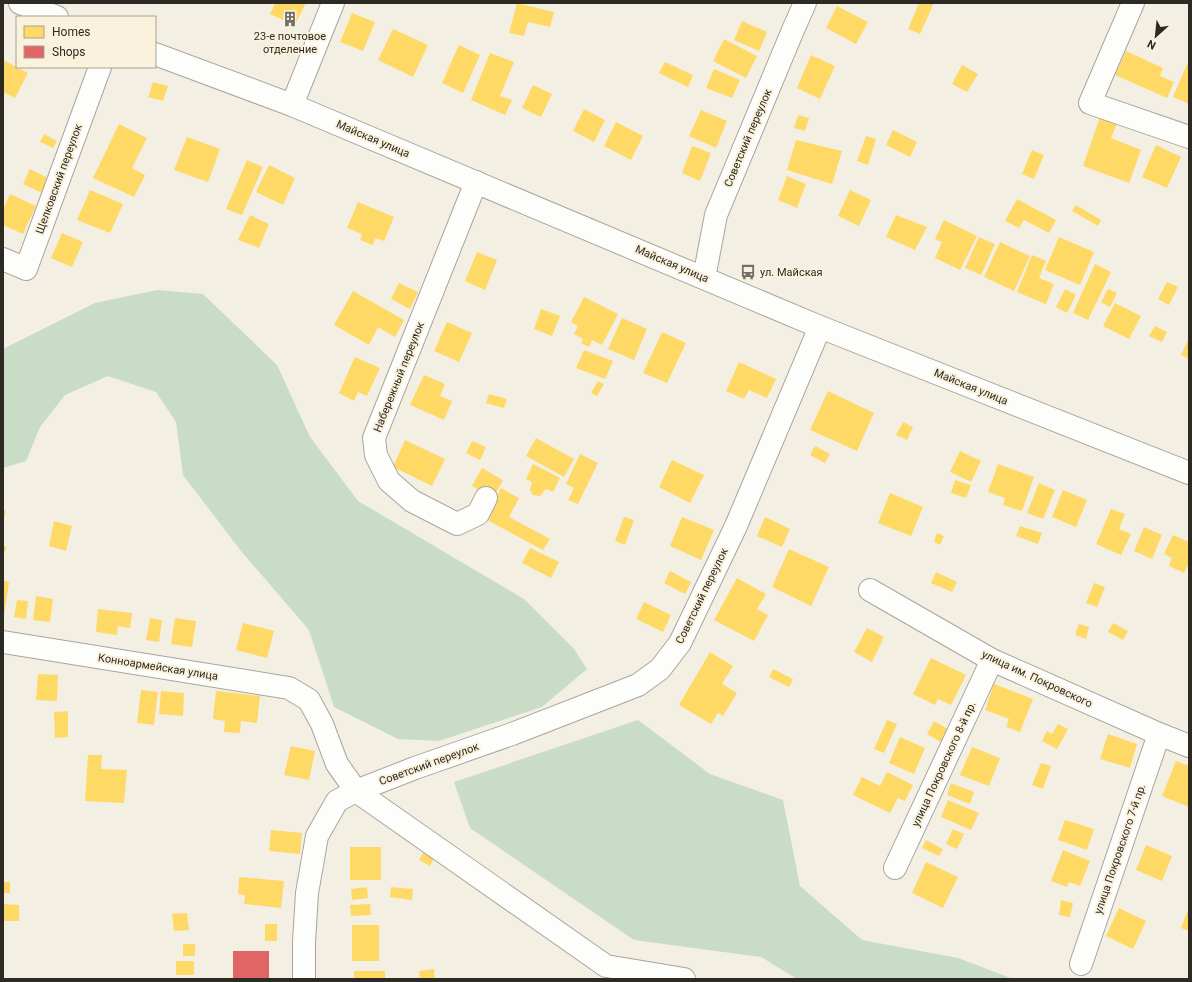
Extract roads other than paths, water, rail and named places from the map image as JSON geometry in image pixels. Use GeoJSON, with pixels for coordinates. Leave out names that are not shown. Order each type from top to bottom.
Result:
{"type":"FeatureCollection","features":[{"type":"Feature","properties":{"kind":"street"},"geometry":{"type":"LineString","coordinates":[[20,3],[54,16]]}},
{"type":"Feature","properties":{"kind":"street"},"geometry":{"type":"LineString","coordinates":[[292,105],[333,3]]}},
{"type":"Feature","properties":{"kind":"street","name":"Советский переулок"},"geometry":{"type":"LineString","coordinates":[[704,278],[716,215],[805,3]]}},
{"type":"Feature","properties":{"kind":"street"},"geometry":{"type":"LineString","coordinates":[[1133,3],[1090,103],[1189,137]]}},
{"type":"Feature","properties":{"kind":"street","name":"Майская улица"},"geometry":{"type":"LineString","coordinates":[[156,54],[292,105],[820,328],[1189,473]]}},
{"type":"Feature","properties":{"kind":"street","name":"Щелковский переулок"},"geometry":{"type":"LineString","coordinates":[[3,259],[26,269],[100,68]]}},
{"type":"Feature","properties":{"kind":"street","name":"Набережный переулок"},"geometry":{"type":"LineString","coordinates":[[476,182],[374,438],[376,455],[389,481],[412,500],[457,524],[478,514],[486,498]]}},
{"type":"Feature","properties":{"kind":"street","name":"Советский переулок"},"geometry":{"type":"LineString","coordinates":[[304,979],[304,942],[307,893],[317,836],[337,802],[356,791],[415,768],[512,734],[638,685],[660,669],[680,643],[732,533],[820,328]]}},
{"type":"Feature","properties":{"kind":"street","name":"улица им. Покровского"},"geometry":{"type":"LineString","coordinates":[[870,590],[992,660],[1189,746]]}},
{"type":"Feature","properties":{"kind":"street","name":"Конноармейская улица"},"geometry":{"type":"LineString","coordinates":[[3,642],[289,688],[309,700],[322,724],[337,764],[356,791]]}},
{"type":"Feature","properties":{"kind":"street","name":"улица Покровского 8-й пр."},"geometry":{"type":"LineString","coordinates":[[895,868],[992,660]]}},
{"type":"Feature","properties":{"kind":"street","name":"улица Покровского 7-й пр."},"geometry":{"type":"LineString","coordinates":[[1081,964],[1159,734]]}},
{"type":"Feature","properties":{"kind":"street"},"geometry":{"type":"LineString","coordinates":[[356,791],[606,966],[684,979]]}},
{"type":"Feature","properties":{"kind":"place","name":"23-е почтовое отделение"},"geometry":{"type":"Point","coordinates":[290,19]}},
{"type":"Feature","properties":{"kind":"place","name":"ул. Майская"},"geometry":{"type":"Point","coordinates":[748,272]}}]}
